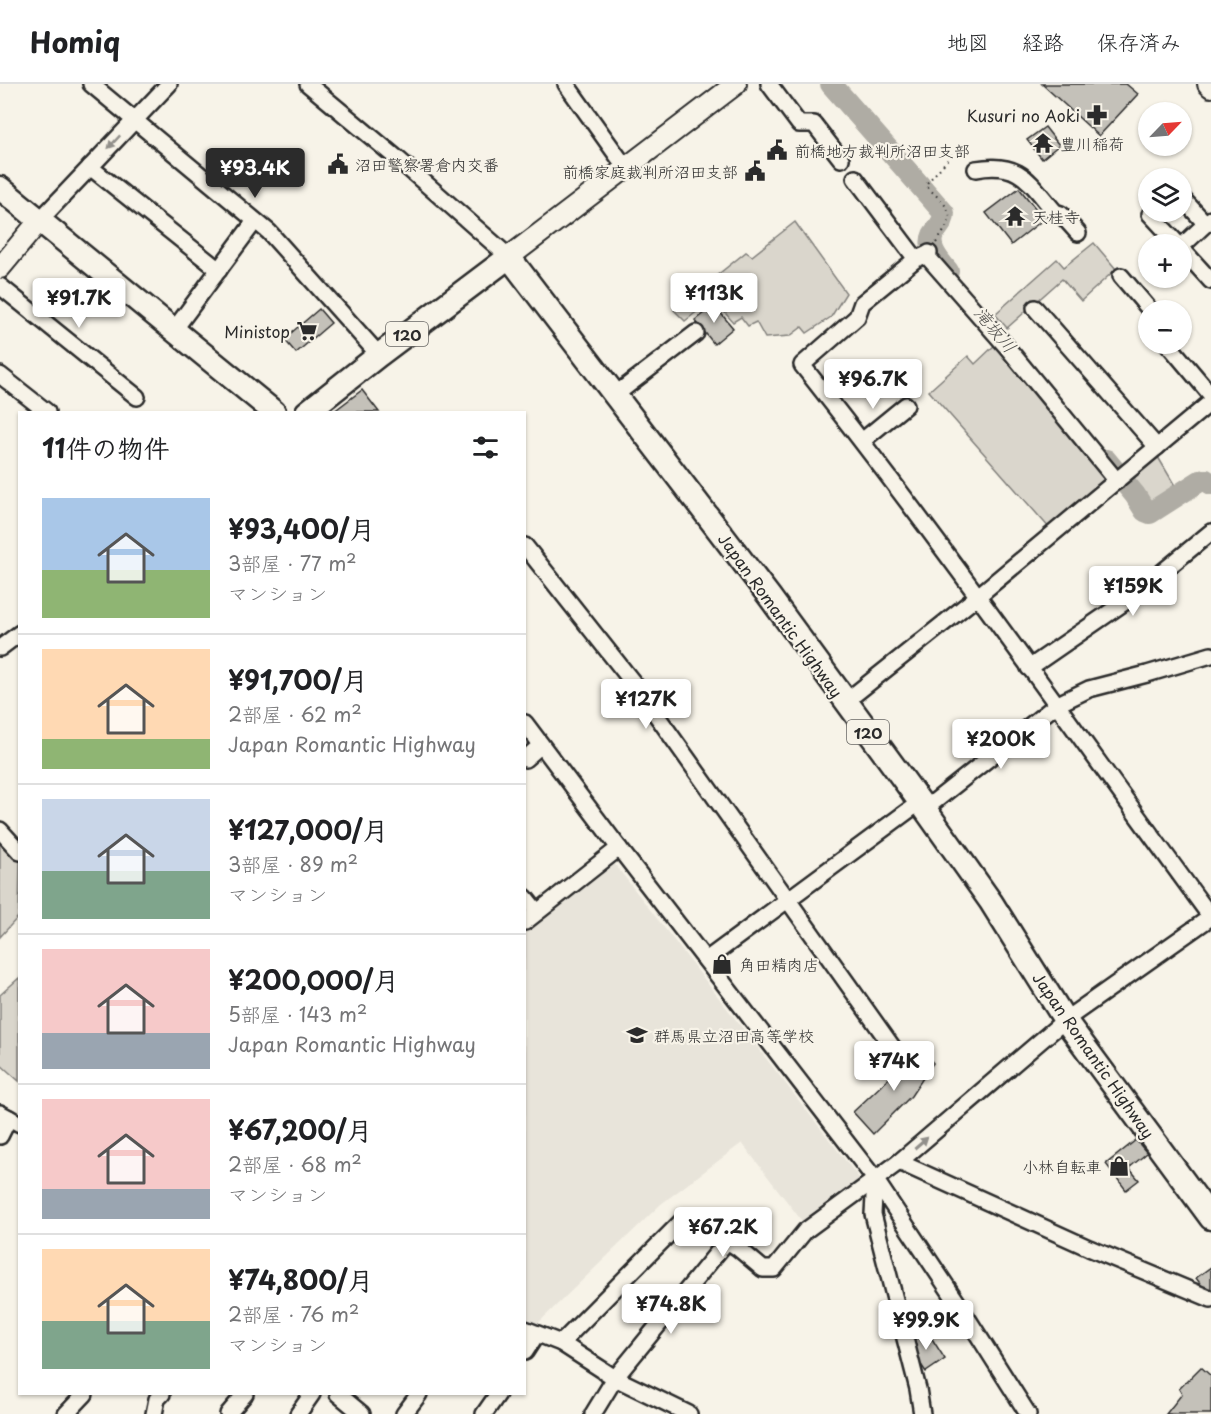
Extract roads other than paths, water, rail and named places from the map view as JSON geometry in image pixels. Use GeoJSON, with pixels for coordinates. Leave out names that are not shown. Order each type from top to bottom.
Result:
{"type":"FeatureCollection","features":[{"type":"Feature","properties":{"kind":"highway"},"geometry":{"type":"LineString","coordinates":[[0,189],[273,411]]}},
{"type":"Feature","properties":{"kind":"highway","name":"120"},"geometry":{"type":"LineString","coordinates":[[308,411],[508,257]]}},
{"type":"Feature","properties":{"kind":"highway","name":"Japan Romantic Highway"},"geometry":{"type":"LineString","coordinates":[[508,257],[769,596],[923,805],[991,902],[1065,1020],[1211,1218]]}},
{"type":"Feature","properties":{"kind":"main road"},"geometry":{"type":"LineString","coordinates":[[508,257],[736,84]]}},
{"type":"Feature","properties":{"kind":"main road"},"geometry":{"type":"LineString","coordinates":[[0,268],[40,220]]}},
{"type":"Feature","properties":{"kind":"street"},"geometry":{"type":"LineString","coordinates":[[91,84],[269,232],[379,355]]}},
{"type":"Feature","properties":{"kind":"street"},"geometry":{"type":"LineString","coordinates":[[40,220],[169,84]]}},
{"type":"Feature","properties":{"kind":"street"},"geometry":{"type":"LineString","coordinates":[[308,84],[399,160],[508,257]]}},
{"type":"Feature","properties":{"kind":"street"},"geometry":{"type":"LineString","coordinates":[[566,84],[626,168]]}},
{"type":"Feature","properties":{"kind":"street"},"geometry":{"type":"LineString","coordinates":[[769,84],[800,124],[814,124],[841,159]]}},
{"type":"Feature","properties":{"kind":"street"},"geometry":{"type":"LineString","coordinates":[[90,167],[219,270]]}},
{"type":"Feature","properties":{"kind":"street"},"geometry":{"type":"LineString","coordinates":[[976,169],[991,167],[1021,173],[1055,212],[1061,214],[1078,233]]}},
{"type":"Feature","properties":{"kind":"street"},"geometry":{"type":"LineString","coordinates":[[855,178],[927,252],[1121,477]]}},
{"type":"Feature","properties":{"kind":"street"},"geometry":{"type":"LineString","coordinates":[[1192,207],[1209,222],[1192,237]]}},
{"type":"Feature","properties":{"kind":"street"},"geometry":{"type":"LineString","coordinates":[[174,330],[255,220]]}},
{"type":"Feature","properties":{"kind":"street"},"geometry":{"type":"LineString","coordinates":[[1158,222],[1169,234]]}},
{"type":"Feature","properties":{"kind":"street"},"geometry":{"type":"LineString","coordinates":[[561,1343],[684,1220],[691,1218],[727,1241],[763,1269],[774,1269],[805,1231],[899,1162],[1065,1020],[1211,917],[978,596],[802,365],[857,317],[862,303],[927,252]]}},
{"type":"Feature","properties":{"kind":"street"},"geometry":{"type":"LineString","coordinates":[[1192,259],[1211,281]]}},
{"type":"Feature","properties":{"kind":"street"},"geometry":{"type":"LineString","coordinates":[[1121,276],[1141,300]]}},
{"type":"Feature","properties":{"kind":"street"},"geometry":{"type":"LineString","coordinates":[[0,286],[137,397]]}},
{"type":"Feature","properties":{"kind":"street"},"geometry":{"type":"LineString","coordinates":[[1035,308],[1157,447]]}},
{"type":"Feature","properties":{"kind":"street"},"geometry":{"type":"LineString","coordinates":[[615,395],[696,333]]}},
{"type":"Feature","properties":{"kind":"street"},"geometry":{"type":"LineString","coordinates":[[1176,354],[1211,395]]}},
{"type":"Feature","properties":{"kind":"street"},"geometry":{"type":"LineString","coordinates":[[0,375],[46,411]]}},
{"type":"Feature","properties":{"kind":"street"},"geometry":{"type":"LineString","coordinates":[[845,702],[978,596],[1211,402]]}},
{"type":"Feature","properties":{"kind":"street"},"geometry":{"type":"LineString","coordinates":[[862,441],[906,405]]}},
{"type":"Feature","properties":{"kind":"street"},"geometry":{"type":"LineString","coordinates":[[1029,668],[1132,597],[1211,532]]}},
{"type":"Feature","properties":{"kind":"street"},"geometry":{"type":"LineString","coordinates":[[526,547],[635,685],[897,1052]]}},
{"type":"Feature","properties":{"kind":"street"},"geometry":{"type":"LineString","coordinates":[[0,648],[18,634]]}},
{"type":"Feature","properties":{"kind":"street"},"geometry":{"type":"LineString","coordinates":[[706,960],[923,805],[1056,705],[1089,689],[1211,654]]}},
{"type":"Feature","properties":{"kind":"street"},"geometry":{"type":"LineString","coordinates":[[526,724],[876,1179],[1028,1414]]}},
{"type":"Feature","properties":{"kind":"street"},"geometry":{"type":"LineString","coordinates":[[526,758],[541,745]]}},
{"type":"Feature","properties":{"kind":"street"},"geometry":{"type":"LineString","coordinates":[[0,830],[18,850]]}},
{"type":"Feature","properties":{"kind":"street"},"geometry":{"type":"LineString","coordinates":[[526,900],[531,917],[619,848]]}},
{"type":"Feature","properties":{"kind":"street"},"geometry":{"type":"LineString","coordinates":[[0,1136],[9,1118]]}},
{"type":"Feature","properties":{"kind":"street"},"geometry":{"type":"LineString","coordinates":[[899,1162],[1089,1248],[1211,1299]]}},
{"type":"Feature","properties":{"kind":"street"},"geometry":{"type":"LineString","coordinates":[[876,1179],[873,1214],[913,1369],[921,1414]]}},
{"type":"Feature","properties":{"kind":"street"},"geometry":{"type":"LineString","coordinates":[[593,1414],[615,1378],[727,1241]]}},
{"type":"Feature","properties":{"kind":"street"},"geometry":{"type":"LineString","coordinates":[[526,1349],[531,1332],[561,1343],[615,1378],[688,1414]]}},
{"type":"Feature","properties":{"kind":"street"},"geometry":{"type":"LineString","coordinates":[[66,1414],[84,1395]]}},
{"type":"Feature","properties":{"kind":"street"},"geometry":{"type":"LineString","coordinates":[[154,1414],[157,1399],[161,1395]]}},
{"type":"Feature","properties":{"kind":"street"},"geometry":{"type":"LineString","coordinates":[[228,1414],[244,1395]]}},
{"type":"Feature","properties":{"kind":"street"},"geometry":{"type":"LineString","coordinates":[[298,1414],[311,1395]]}},
{"type":"Feature","properties":{"kind":"street"},"geometry":{"type":"LineString","coordinates":[[339,1395],[355,1412]]}},
{"type":"Feature","properties":{"kind":"street"},"geometry":{"type":"LineString","coordinates":[[404,1414],[418,1395]]}},
{"type":"Feature","properties":{"kind":"street"},"geometry":{"type":"LineString","coordinates":[[484,1414],[497,1395]]}},
{"type":"Feature","properties":{"kind":"waterway","name":"滝坂川"},"geometry":{"type":"LineString","coordinates":[[831,84],[944,213],[942,223],[933,235],[932,245],[935,254],[948,271]]}},
{"type":"Feature","properties":{"kind":"waterway","name":"滝坂川"},"geometry":{"type":"LineString","coordinates":[[1106,460],[1145,511],[1150,513],[1200,481],[1206,480],[1211,484]]}},
{"type":"Feature","properties":{"kind":"place","name":"Kusuri no Aoki"},"geometry":{"type":"Point","coordinates":[1097,115]}},
{"type":"Feature","properties":{"kind":"place","name":"豊川稲荷"},"geometry":{"type":"Point","coordinates":[1043,143]}},
{"type":"Feature","properties":{"kind":"place","name":"前橋地方裁判所沼田支部"},"geometry":{"type":"Point","coordinates":[777,150]}},
{"type":"Feature","properties":{"kind":"place","name":"沼田警察署倉内交番"},"geometry":{"type":"Point","coordinates":[338,164]}},
{"type":"Feature","properties":{"kind":"place","name":"前橋家庭裁判所沼田支部"},"geometry":{"type":"Point","coordinates":[755,171]}},
{"type":"Feature","properties":{"kind":"place","name":"天桂寺"},"geometry":{"type":"Point","coordinates":[1015,216]}},
{"type":"Feature","properties":{"kind":"place","name":"Ministop"},"geometry":{"type":"Point","coordinates":[307,331]}},
{"type":"Feature","properties":{"kind":"place","name":"角田精肉店"},"geometry":{"type":"Point","coordinates":[722,964]}},
{"type":"Feature","properties":{"kind":"place","name":"群馬県立沼田高等学校"},"geometry":{"type":"Point","coordinates":[637,1035]}},
{"type":"Feature","properties":{"kind":"place","name":"小林自転車"},"geometry":{"type":"Point","coordinates":[1119,1166]}}]}
